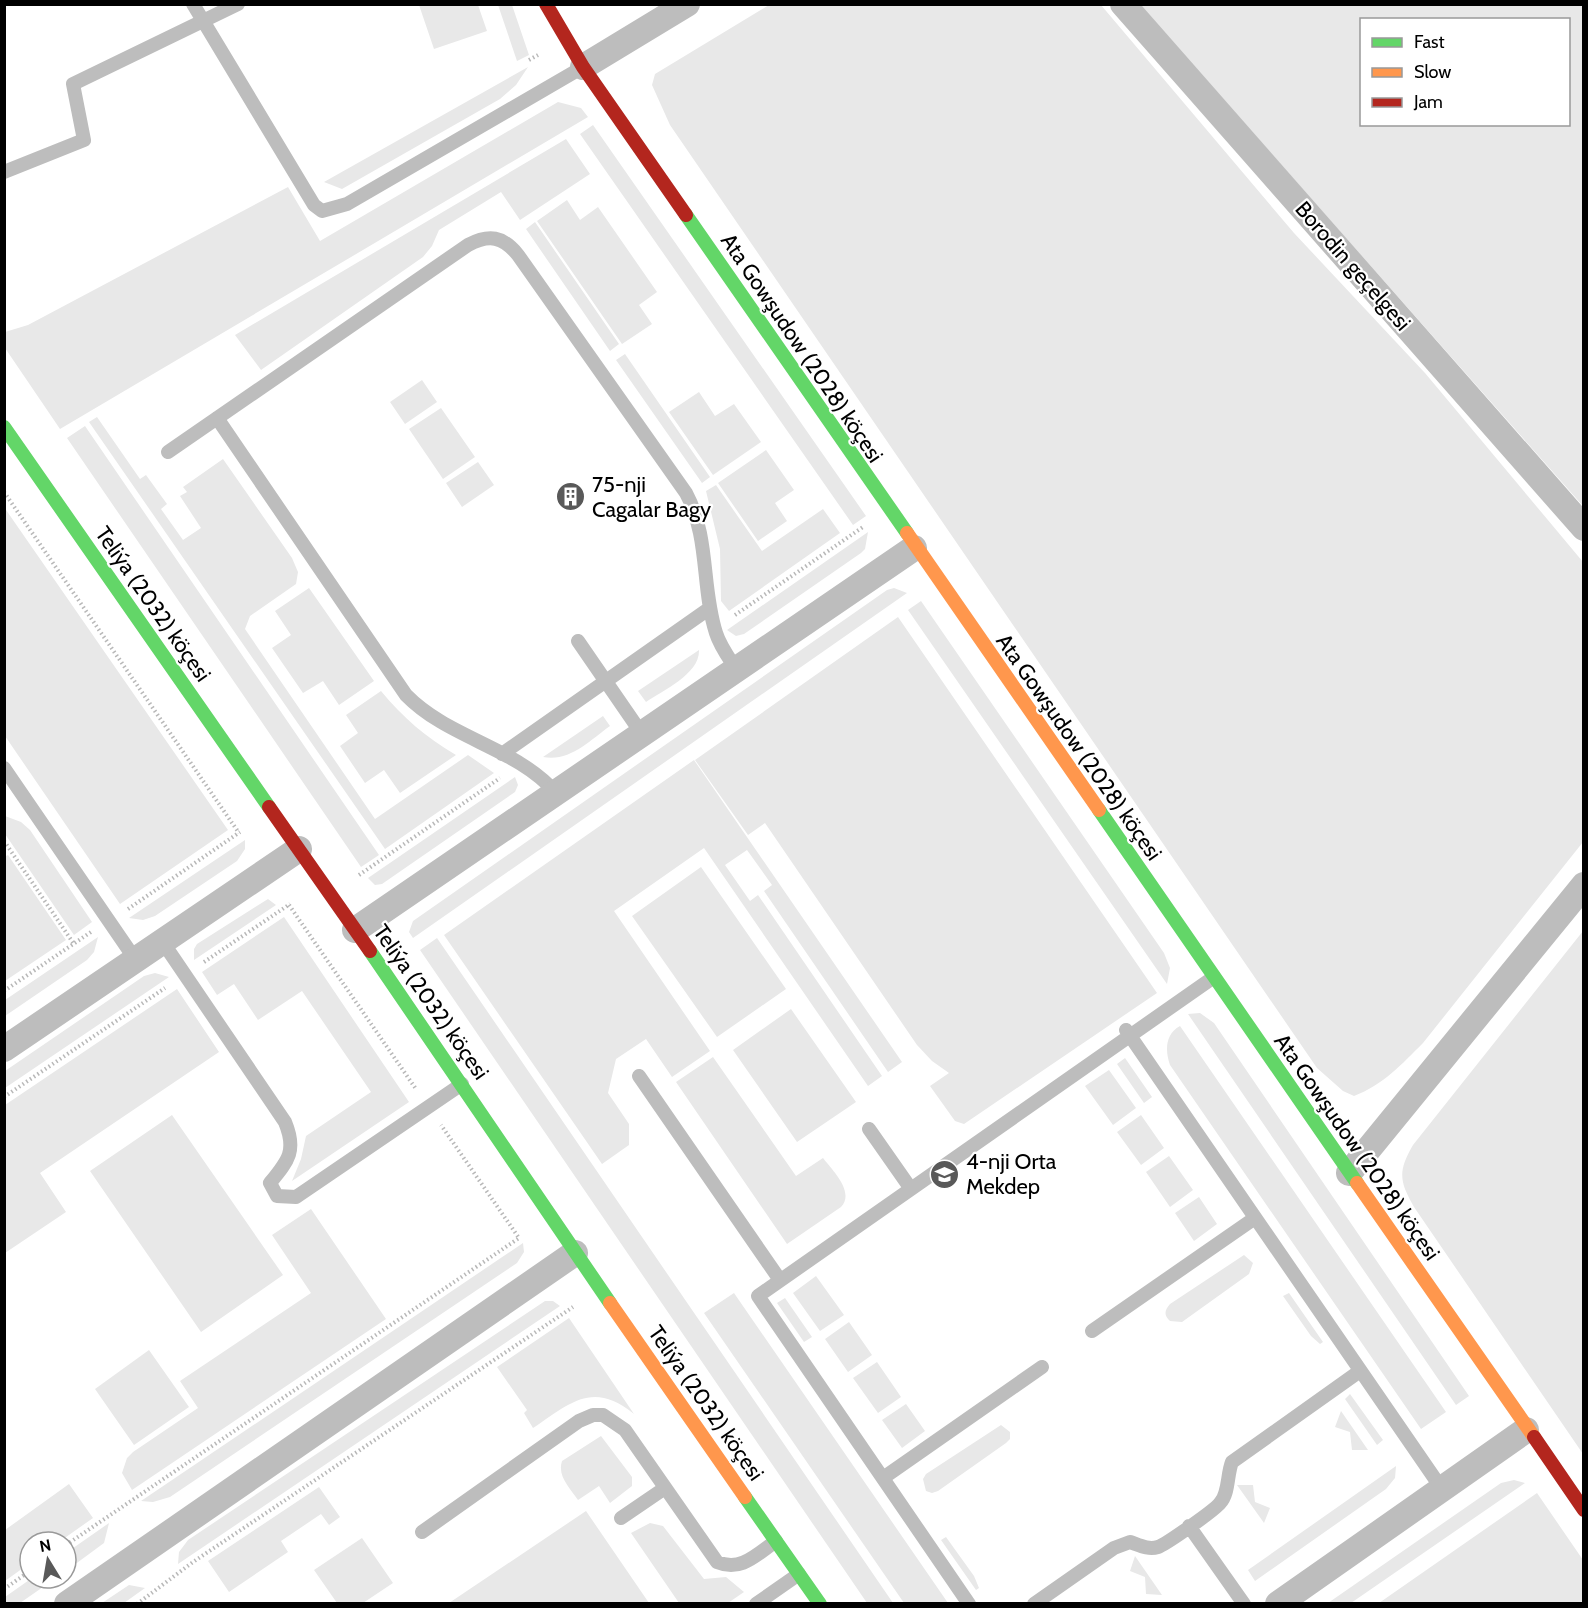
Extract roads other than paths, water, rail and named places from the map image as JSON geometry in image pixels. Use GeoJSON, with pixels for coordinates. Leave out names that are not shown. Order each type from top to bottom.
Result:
{"type":"FeatureCollection","features":[{"type":"Feature","properties":{"kind":"street","name":"Ata Gowşudow (2028) köçesi"},"geometry":{"type":"LineString","coordinates":[[546,4],[583,67],[914,548],[1214,977],[1526,1431],[1584,1510]]}},
{"type":"Feature","properties":{"kind":"street"},"geometry":{"type":"LineString","coordinates":[[583,67],[687,4]]}},
{"type":"Feature","properties":{"kind":"street","name":"Borodin geçelgesi"},"geometry":{"type":"LineString","coordinates":[[1123,4],[1584,528]]}},
{"type":"Feature","properties":{"kind":"street","name":"Teliýa (2032) köçesi"},"geometry":{"type":"LineString","coordinates":[[4,428],[299,849],[462,1084],[575,1253],[820,1604]]}},
{"type":"Feature","properties":{"kind":"street"},"geometry":{"type":"LineString","coordinates":[[355,930],[914,548]]}},
{"type":"Feature","properties":{"kind":"street"},"geometry":{"type":"LineString","coordinates":[[4,1049],[299,849]]}},
{"type":"Feature","properties":{"kind":"street"},"geometry":{"type":"LineString","coordinates":[[1349,1173],[1584,885]]}},
{"type":"Feature","properties":{"kind":"street"},"geometry":{"type":"LineString","coordinates":[[67,1604],[575,1253]]}},
{"type":"Feature","properties":{"kind":"street"},"geometry":{"type":"LineString","coordinates":[[1278,1604],[1526,1431]]}},
{"type":"Feature","properties":{"kind":"lane"},"geometry":{"type":"LineString","coordinates":[[193,4],[205,20],[314,205],[322,211],[346,204],[583,67]]}},
{"type":"Feature","properties":{"kind":"lane"},"geometry":{"type":"LineString","coordinates":[[4,172],[84,140],[73,84],[237,4]]}},
{"type":"Feature","properties":{"kind":"lane"},"geometry":{"type":"LineString","coordinates":[[168,452],[468,245],[481,238],[495,237],[509,244],[514,250],[686,493],[701,526],[710,608],[717,634],[736,669]]}},
{"type":"Feature","properties":{"kind":"lane"},"geometry":{"type":"LineString","coordinates":[[217,418],[406,695],[432,718],[539,774],[556,793]]}},
{"type":"Feature","properties":{"kind":"lane"},"geometry":{"type":"LineString","coordinates":[[502,754],[710,608]]}},
{"type":"Feature","properties":{"kind":"lane"},"geometry":{"type":"LineString","coordinates":[[578,641],[642,734]]}},
{"type":"Feature","properties":{"kind":"lane"},"geometry":{"type":"LineString","coordinates":[[7,778],[135,959]]}},
{"type":"Feature","properties":{"kind":"lane"},"geometry":{"type":"LineString","coordinates":[[162,941],[285,1122],[291,1137],[291,1153],[270,1183],[277,1196],[296,1197],[462,1084]]}},
{"type":"Feature","properties":{"kind":"lane"},"geometry":{"type":"LineString","coordinates":[[969,1604],[758,1296],[1127,1033],[1214,977]]}},
{"type":"Feature","properties":{"kind":"lane"},"geometry":{"type":"LineString","coordinates":[[1127,1033],[1442,1489]]}},
{"type":"Feature","properties":{"kind":"lane"},"geometry":{"type":"LineString","coordinates":[[639,1076],[780,1280]]}},
{"type":"Feature","properties":{"kind":"lane"},"geometry":{"type":"LineString","coordinates":[[869,1129],[911,1189]]}},
{"type":"Feature","properties":{"kind":"lane"},"geometry":{"type":"LineString","coordinates":[[1092,1332],[1255,1218]]}},
{"type":"Feature","properties":{"kind":"lane"},"geometry":{"type":"LineString","coordinates":[[883,1478],[1042,1366]]}},
{"type":"Feature","properties":{"kind":"lane"},"geometry":{"type":"LineString","coordinates":[[1034,1604],[1114,1548],[1130,1542],[1147,1548],[1159,1547],[1189,1526],[1221,1503],[1232,1462],[1360,1371]]}},
{"type":"Feature","properties":{"kind":"lane"},"geometry":{"type":"LineString","coordinates":[[422,1532],[551,1439],[593,1415],[603,1415],[625,1430],[717,1562],[728,1567],[744,1564],[776,1541]]}},
{"type":"Feature","properties":{"kind":"lane"},"geometry":{"type":"LineString","coordinates":[[621,1518],[665,1488]]}},
{"type":"Feature","properties":{"kind":"lane"},"geometry":{"type":"LineString","coordinates":[[1189,1526],[1244,1604]]}},
{"type":"Feature","properties":{"kind":"lane"},"geometry":{"type":"LineString","coordinates":[[756,1604],[799,1574]]}},
{"type":"Feature","properties":{"kind":"place","name":"75-nji Cagalar Bagy"},"geometry":{"type":"Point","coordinates":[571,497]}},
{"type":"Feature","properties":{"kind":"place","name":"4-nji Orta Mekdep"},"geometry":{"type":"Point","coordinates":[945,1174]}}]}
